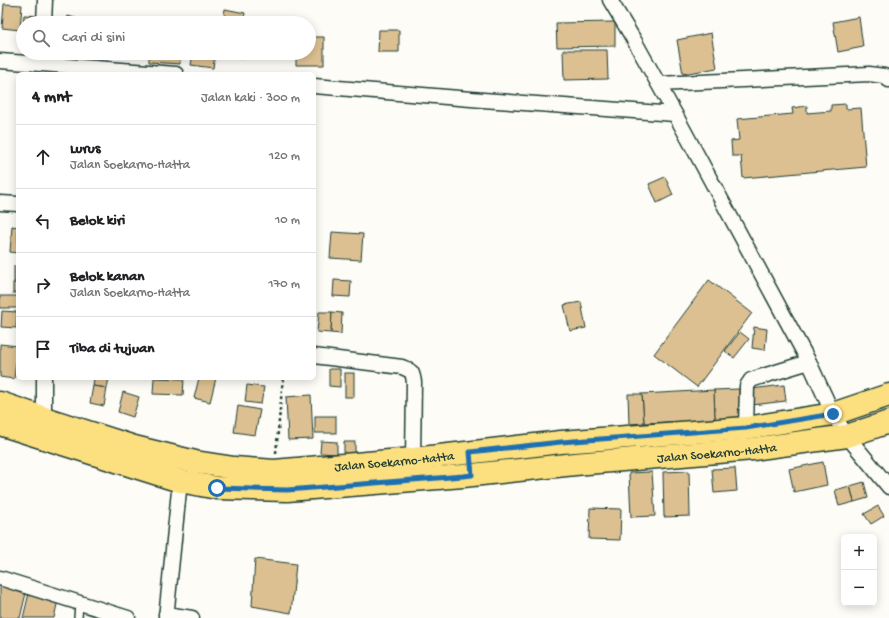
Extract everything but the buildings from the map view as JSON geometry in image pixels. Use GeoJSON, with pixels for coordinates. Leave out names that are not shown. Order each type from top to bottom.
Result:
{"type":"FeatureCollection","features":[{"type":"Feature","properties":{"kind":"main road","name":"Jalan Soekarno-Hatta"},"geometry":{"type":"LineString","coordinates":[[0,403],[134,447],[195,462],[234,468],[274,471],[413,459],[561,442],[746,428],[833,414],[889,395]]}},
{"type":"Feature","properties":{"kind":"main road","name":"Jalan Soekarno-Hatta"},"geometry":{"type":"LineString","coordinates":[[0,424],[180,481],[217,488],[287,490],[472,475],[753,448],[847,436],[889,422]]}},
{"type":"Feature","properties":{"kind":"main road"},"geometry":{"type":"LineString","coordinates":[[470,452],[472,475]]}},
{"type":"Feature","properties":{"kind":"street"},"geometry":{"type":"LineString","coordinates":[[44,0],[44,16]]}},
{"type":"Feature","properties":{"kind":"street"},"geometry":{"type":"LineString","coordinates":[[610,0],[676,114],[808,362],[833,414],[847,436],[889,487]]}},
{"type":"Feature","properties":{"kind":"street"},"geometry":{"type":"LineString","coordinates":[[0,60],[144,72]]}},
{"type":"Feature","properties":{"kind":"street"},"geometry":{"type":"LineString","coordinates":[[659,84],[869,74],[884,76],[889,80]]}},
{"type":"Feature","properties":{"kind":"street"},"geometry":{"type":"LineString","coordinates":[[316,86],[676,114]]}},
{"type":"Feature","properties":{"kind":"street"},"geometry":{"type":"LineString","coordinates":[[0,203],[16,204]]}},
{"type":"Feature","properties":{"kind":"street"},"geometry":{"type":"LineString","coordinates":[[316,356],[402,367],[411,371],[414,382],[413,459]]}},
{"type":"Feature","properties":{"kind":"street"},"geometry":{"type":"LineString","coordinates":[[746,428],[747,386],[751,380],[808,362]]}},
{"type":"Feature","properties":{"kind":"street"},"geometry":{"type":"LineString","coordinates":[[44,380],[44,418]]}},
{"type":"Feature","properties":{"kind":"street"},"geometry":{"type":"LineString","coordinates":[[180,481],[166,616],[192,618]]}},
{"type":"Feature","properties":{"kind":"street"},"geometry":{"type":"LineString","coordinates":[[0,578],[128,618]]}},
{"type":"Feature","properties":{"kind":"lane"},"geometry":{"type":"LineString","coordinates":[[78,618],[79,603]]}},
{"type":"Feature","properties":{"kind":"path"},"geometry":{"type":"LineString","coordinates":[[274,471],[282,380]]}},
{"type":"Feature","properties":{"kind":"route"},"geometry":{"type":"LineString","coordinates":[[217,488],[287,490],[472,475],[470,452],[561,442],[746,428],[833,414]]}}]}
